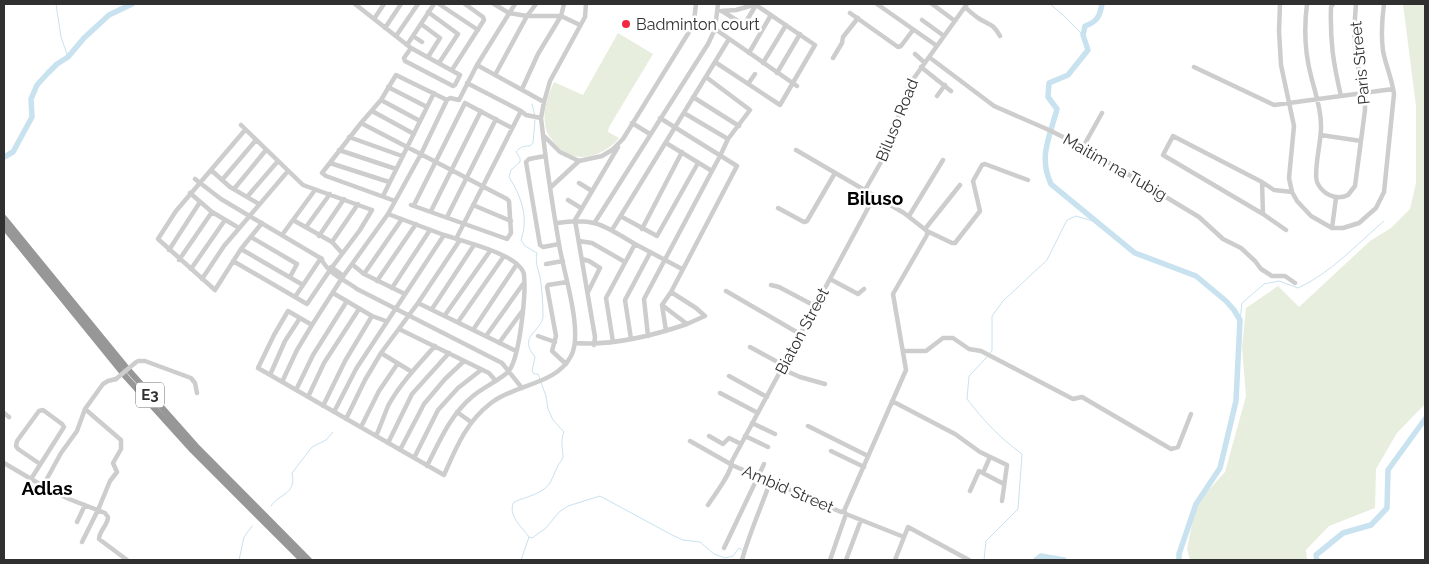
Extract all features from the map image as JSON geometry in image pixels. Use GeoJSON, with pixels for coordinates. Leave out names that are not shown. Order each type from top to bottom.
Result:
{"type":"FeatureCollection","features":[{"type":"Feature","properties":{"kind":"highway","name":"E3"},"geometry":{"type":"LineString","coordinates":[[4,218],[125,366],[196,446],[309,560]]}},
{"type":"Feature","properties":{"kind":"highway","name":"E3"},"geometry":{"type":"LineString","coordinates":[[4,227],[126,377],[192,450],[302,560]]}},
{"type":"Feature","properties":{"kind":"street"},"geometry":{"type":"LineString","coordinates":[[355,4],[409,46],[460,76],[454,86],[405,61],[404,58],[409,46],[413,36],[434,4]]}},
{"type":"Feature","properties":{"kind":"street"},"geometry":{"type":"LineString","coordinates":[[363,10],[367,4]]}},
{"type":"Feature","properties":{"kind":"street"},"geometry":{"type":"LineString","coordinates":[[374,19],[384,4]]}},
{"type":"Feature","properties":{"kind":"street"},"geometry":{"type":"LineString","coordinates":[[385,28],[401,4]]}},
{"type":"Feature","properties":{"kind":"street"},"geometry":{"type":"LineString","coordinates":[[396,36],[418,4]]}},
{"type":"Feature","properties":{"kind":"street"},"geometry":{"type":"LineString","coordinates":[[439,4],[478,30]]}},
{"type":"Feature","properties":{"kind":"street"},"geometry":{"type":"LineString","coordinates":[[452,70],[484,18],[464,4]]}},
{"type":"Feature","properties":{"kind":"street"},"geometry":{"type":"LineString","coordinates":[[496,4],[509,13],[527,16],[561,16],[580,25]]}},
{"type":"Feature","properties":{"kind":"street"},"geometry":{"type":"LineString","coordinates":[[459,100],[477,65],[515,4]]}},
{"type":"Feature","properties":{"kind":"street"},"geometry":{"type":"LineString","coordinates":[[495,74],[527,16],[536,4]]}},
{"type":"Feature","properties":{"kind":"street"},"geometry":{"type":"LineString","coordinates":[[522,89],[538,54],[561,16],[564,4]]}},
{"type":"Feature","properties":{"kind":"street"},"geometry":{"type":"LineString","coordinates":[[312,325],[288,311],[258,368],[444,475],[459,441],[471,422],[494,401],[554,374],[566,364],[572,355],[575,343],[574,312],[559,244],[539,118],[550,81],[585,17],[586,4]]}},
{"type":"Feature","properties":{"kind":"street"},"geometry":{"type":"LineString","coordinates":[[594,345],[595,337],[575,220],[694,21],[696,4]]}},
{"type":"Feature","properties":{"kind":"street"},"geometry":{"type":"LineString","coordinates":[[736,4],[736,10]]}},
{"type":"Feature","properties":{"kind":"street"},"geometry":{"type":"LineString","coordinates":[[877,4],[937,46]]}},
{"type":"Feature","properties":{"kind":"street"},"geometry":{"type":"LineString","coordinates":[[932,4],[955,21]]}},
{"type":"Feature","properties":{"kind":"street"},"geometry":{"type":"LineString","coordinates":[[1280,4],[1281,65],[1294,126],[1289,170],[1292,192],[1307,213],[1332,228],[1343,228],[1360,223],[1376,208],[1384,192],[1393,113],[1393,88],[1383,51],[1384,4]]}},
{"type":"Feature","properties":{"kind":"street"},"geometry":{"type":"LineString","coordinates":[[1307,4],[1307,55],[1318,100],[1321,136],[1316,177],[1317,182],[1327,194],[1336,198],[1332,228]]}},
{"type":"Feature","properties":{"kind":"street"},"geometry":{"type":"LineString","coordinates":[[1333,4],[1331,7],[1330,36],[1333,64],[1341,96]]}},
{"type":"Feature","properties":{"kind":"street","name":"Paris Street"},"geometry":{"type":"LineString","coordinates":[[1336,198],[1348,195],[1355,186],[1366,110],[1365,92],[1356,52],[1354,31],[1356,4]]}},
{"type":"Feature","properties":{"kind":"street"},"geometry":{"type":"LineString","coordinates":[[719,8],[744,26],[755,5]]}},
{"type":"Feature","properties":{"kind":"street"},"geometry":{"type":"LineString","coordinates":[[715,62],[780,105],[795,85],[815,45],[755,5],[736,10],[719,8]]}},
{"type":"Feature","properties":{"kind":"street"},"geometry":{"type":"LineString","coordinates":[[966,6],[980,19],[995,27],[1000,36]]}},
{"type":"Feature","properties":{"kind":"street","name":"Biluso Road"},"geometry":{"type":"LineString","coordinates":[[865,190],[892,143],[909,84],[966,6]]}},
{"type":"Feature","properties":{"kind":"street"},"geometry":{"type":"LineString","coordinates":[[595,222],[708,44],[715,29],[719,8]]}},
{"type":"Feature","properties":{"kind":"street"},"geometry":{"type":"LineString","coordinates":[[428,12],[458,34],[439,63]]}},
{"type":"Feature","properties":{"kind":"street"},"geometry":{"type":"LineString","coordinates":[[850,13],[898,47],[901,46],[913,30]]}},
{"type":"Feature","properties":{"kind":"street"},"geometry":{"type":"LineString","coordinates":[[749,53],[771,15]]}},
{"type":"Feature","properties":{"kind":"street"},"geometry":{"type":"LineString","coordinates":[[834,58],[843,37],[858,18]]}},
{"type":"Feature","properties":{"kind":"street"},"geometry":{"type":"LineString","coordinates":[[922,20],[944,36]]}},
{"type":"Feature","properties":{"kind":"street"},"geometry":{"type":"LineString","coordinates":[[694,21],[715,29],[795,85]]}},
{"type":"Feature","properties":{"kind":"street"},"geometry":{"type":"LineString","coordinates":[[421,24],[440,38],[428,57]]}},
{"type":"Feature","properties":{"kind":"street"},"geometry":{"type":"LineString","coordinates":[[763,63],[786,25]]}},
{"type":"Feature","properties":{"kind":"street"},"geometry":{"type":"LineString","coordinates":[[777,73],[800,34]]}},
{"type":"Feature","properties":{"kind":"street"},"geometry":{"type":"LineString","coordinates":[[413,36],[422,42]]}},
{"type":"Feature","properties":{"kind":"street"},"geometry":{"type":"LineString","coordinates":[[612,230],[622,217],[729,39]]}},
{"type":"Feature","properties":{"kind":"street"},"geometry":{"type":"LineString","coordinates":[[915,54],[923,65],[951,91]]}},
{"type":"Feature","properties":{"kind":"street","name":"Maitim na Tubig"},"geometry":{"type":"LineString","coordinates":[[929,57],[994,106],[1051,130],[1083,147],[1199,217],[1224,238],[1241,248],[1261,269],[1272,276],[1285,276],[1295,282]]}},
{"type":"Feature","properties":{"kind":"street"},"geometry":{"type":"LineString","coordinates":[[477,65],[544,102]]}},
{"type":"Feature","properties":{"kind":"street"},"geometry":{"type":"LineString","coordinates":[[1194,67],[1274,106],[1393,88]]}},
{"type":"Feature","properties":{"kind":"street"},"geometry":{"type":"LineString","coordinates":[[748,84],[755,74]]}},
{"type":"Feature","properties":{"kind":"street"},"geometry":{"type":"LineString","coordinates":[[396,201],[322,173],[360,123],[381,100],[394,76],[397,75],[447,100],[450,98],[459,100],[512,128]]}},
{"type":"Feature","properties":{"kind":"street"},"geometry":{"type":"LineString","coordinates":[[648,336],[643,302],[728,139],[750,110],[706,77]]}},
{"type":"Feature","properties":{"kind":"street"},"geometry":{"type":"LineString","coordinates":[[467,83],[526,114],[539,118]]}},
{"type":"Feature","properties":{"kind":"street"},"geometry":{"type":"LineString","coordinates":[[937,96],[945,85]]}},
{"type":"Feature","properties":{"kind":"street"},"geometry":{"type":"LineString","coordinates":[[388,87],[427,107]]}},
{"type":"Feature","properties":{"kind":"street"},"geometry":{"type":"LineString","coordinates":[[383,196],[434,93]]}},
{"type":"Feature","properties":{"kind":"street"},"geometry":{"type":"LineString","coordinates":[[693,97],[739,126]]}},
{"type":"Feature","properties":{"kind":"street"},"geometry":{"type":"LineString","coordinates":[[381,100],[420,121]]}},
{"type":"Feature","properties":{"kind":"street"},"geometry":{"type":"LineString","coordinates":[[282,382],[297,350],[312,325],[342,278],[396,201],[447,100]]}},
{"type":"Feature","properties":{"kind":"street"},"geometry":{"type":"LineString","coordinates":[[360,123],[407,146],[436,162],[452,170],[466,178],[507,199],[509,201],[511,233],[507,239],[464,222],[412,205],[436,162],[465,103]]}},
{"type":"Feature","properties":{"kind":"street"},"geometry":{"type":"LineString","coordinates":[[372,111],[414,134]]}},
{"type":"Feature","properties":{"kind":"street"},"geometry":{"type":"LineString","coordinates":[[346,419],[381,353],[418,303],[458,239],[464,222],[521,111]]}},
{"type":"Feature","properties":{"kind":"street"},"geometry":{"type":"LineString","coordinates":[[431,211],[481,112]]}},
{"type":"Feature","properties":{"kind":"street"},"geometry":{"type":"LineString","coordinates":[[684,113],[728,139]]}},
{"type":"Feature","properties":{"kind":"street"},"geometry":{"type":"LineString","coordinates":[[1083,147],[1102,113]]}},
{"type":"Feature","properties":{"kind":"street"},"geometry":{"type":"LineString","coordinates":[[660,118],[737,166],[671,292],[662,304],[666,331]]}},
{"type":"Feature","properties":{"kind":"street"},"geometry":{"type":"LineString","coordinates":[[447,217],[496,119]]}},
{"type":"Feature","properties":{"kind":"street"},"geometry":{"type":"LineString","coordinates":[[632,123],[650,134]]}},
{"type":"Feature","properties":{"kind":"street"},"geometry":{"type":"LineString","coordinates":[[233,261],[307,304],[372,212],[369,207],[303,185],[240,125]]}},
{"type":"Feature","properties":{"kind":"street"},"geometry":{"type":"LineString","coordinates":[[245,130],[190,193],[158,239],[179,260],[215,290],[241,249],[262,223]]}},
{"type":"Feature","properties":{"kind":"street"},"geometry":{"type":"LineString","coordinates":[[543,135],[560,152],[579,160],[602,156],[612,150],[623,139]]}},
{"type":"Feature","properties":{"kind":"street"},"geometry":{"type":"LineString","coordinates":[[1286,230],[1263,214],[1163,155],[1173,136],[1274,190],[1292,192]]}},
{"type":"Feature","properties":{"kind":"street"},"geometry":{"type":"LineString","coordinates":[[1321,136],[1361,141]]}},
{"type":"Feature","properties":{"kind":"street"},"geometry":{"type":"LineString","coordinates":[[349,137],[402,156]]}},
{"type":"Feature","properties":{"kind":"street"},"geometry":{"type":"LineString","coordinates":[[222,180],[256,140]]}},
{"type":"Feature","properties":{"kind":"street"},"geometry":{"type":"LineString","coordinates":[[666,143],[712,171]]}},
{"type":"Feature","properties":{"kind":"street"},"geometry":{"type":"LineString","coordinates":[[234,189],[266,150]]}},
{"type":"Feature","properties":{"kind":"street"},"geometry":{"type":"LineString","coordinates":[[339,150],[396,169]]}},
{"type":"Feature","properties":{"kind":"street"},"geometry":{"type":"LineString","coordinates":[[796,150],[909,216],[926,230],[952,243],[955,243],[980,211],[973,181],[982,165],[985,164],[1028,180]]}},
{"type":"Feature","properties":{"kind":"street"},"geometry":{"type":"LineString","coordinates":[[642,229],[682,152]]}},
{"type":"Feature","properties":{"kind":"street"},"geometry":{"type":"LineString","coordinates":[[545,156],[528,159],[526,162],[540,245],[543,247],[559,244]]}},
{"type":"Feature","properties":{"kind":"street"},"geometry":{"type":"LineString","coordinates":[[551,187],[579,160]]}},
{"type":"Feature","properties":{"kind":"street"},"geometry":{"type":"LineString","coordinates":[[909,216],[943,160]]}},
{"type":"Feature","properties":{"kind":"street"},"geometry":{"type":"LineString","coordinates":[[247,196],[278,161]]}},
{"type":"Feature","properties":{"kind":"street"},"geometry":{"type":"LineString","coordinates":[[622,217],[658,236],[698,162]]}},
{"type":"Feature","properties":{"kind":"street"},"geometry":{"type":"LineString","coordinates":[[330,163],[389,182]]}},
{"type":"Feature","properties":{"kind":"street"},"geometry":{"type":"LineString","coordinates":[[211,170],[234,189],[259,204]]}},
{"type":"Feature","properties":{"kind":"street"},"geometry":{"type":"LineString","coordinates":[[202,279],[239,228],[288,171]]}},
{"type":"Feature","properties":{"kind":"street"},"geometry":{"type":"LineString","coordinates":[[778,208],[804,222],[807,221],[835,173]]}},
{"type":"Feature","properties":{"kind":"street"},"geometry":{"type":"LineString","coordinates":[[195,179],[221,199],[321,258],[357,289],[502,363],[522,388]]}},
{"type":"Feature","properties":{"kind":"street"},"geometry":{"type":"LineString","coordinates":[[1262,182],[1263,214]]}},
{"type":"Feature","properties":{"kind":"street"},"geometry":{"type":"LineString","coordinates":[[580,183],[592,191]]}},
{"type":"Feature","properties":{"kind":"street"},"geometry":{"type":"LineString","coordinates":[[830,560],[845,512],[906,370],[893,298],[894,291],[927,235],[926,230],[960,185]]}},
{"type":"Feature","properties":{"kind":"street"},"geometry":{"type":"LineString","coordinates":[[282,235],[315,190]]}},
{"type":"Feature","properties":{"kind":"street"},"geometry":{"type":"LineString","coordinates":[[190,193],[212,212],[239,228]]}},
{"type":"Feature","properties":{"kind":"street"},"geometry":{"type":"LineString","coordinates":[[306,227],[330,194]]}},
{"type":"Feature","properties":{"kind":"street","name":"Biaton Street"},"geometry":{"type":"LineString","coordinates":[[708,505],[732,465],[732,461],[745,436],[874,197]]}},
{"type":"Feature","properties":{"kind":"street"},"geometry":{"type":"LineString","coordinates":[[319,236],[344,199]]}},
{"type":"Feature","properties":{"kind":"street"},"geometry":{"type":"LineString","coordinates":[[568,200],[581,208]]}},
{"type":"Feature","properties":{"kind":"street"},"geometry":{"type":"LineString","coordinates":[[168,250],[200,202]]}},
{"type":"Feature","properties":{"kind":"street"},"geometry":{"type":"LineString","coordinates":[[332,242],[358,204]]}},
{"type":"Feature","properties":{"kind":"street"},"geometry":{"type":"LineString","coordinates":[[473,205],[511,221]]}},
{"type":"Feature","properties":{"kind":"street"},"geometry":{"type":"LineString","coordinates":[[179,260],[212,212]]}},
{"type":"Feature","properties":{"kind":"street"},"geometry":{"type":"LineString","coordinates":[[388,214],[504,256],[517,264],[524,272],[524,309],[516,351],[509,371],[473,396],[457,412],[449,423],[427,466]]}},
{"type":"Feature","properties":{"kind":"street"},"geometry":{"type":"LineString","coordinates":[[364,274],[402,219]]}},
{"type":"Feature","properties":{"kind":"street"},"geometry":{"type":"LineString","coordinates":[[191,270],[225,220]]}},
{"type":"Feature","properties":{"kind":"street"},"geometry":{"type":"LineString","coordinates":[[293,220],[332,242],[342,253]]}},
{"type":"Feature","properties":{"kind":"street"},"geometry":{"type":"LineString","coordinates":[[557,222],[575,220],[595,222],[682,269]]}},
{"type":"Feature","properties":{"kind":"street"},"geometry":{"type":"LineString","coordinates":[[377,281],[416,224]]}},
{"type":"Feature","properties":{"kind":"street"},"geometry":{"type":"LineString","coordinates":[[392,288],[430,230]]}},
{"type":"Feature","properties":{"kind":"street"},"geometry":{"type":"LineString","coordinates":[[334,412],[356,369],[444,234]]}},
{"type":"Feature","properties":{"kind":"street"},"geometry":{"type":"LineString","coordinates":[[251,237],[297,264],[290,277]]}},
{"type":"Feature","properties":{"kind":"street"},"geometry":{"type":"LineString","coordinates":[[579,241],[592,243],[625,262]]}},
{"type":"Feature","properties":{"kind":"street"},"geometry":{"type":"LineString","coordinates":[[613,342],[606,298],[634,244]]}},
{"type":"Feature","properties":{"kind":"street"},"geometry":{"type":"LineString","coordinates":[[432,309],[474,245]]}},
{"type":"Feature","properties":{"kind":"street"},"geometry":{"type":"LineString","coordinates":[[241,249],[303,285]]}},
{"type":"Feature","properties":{"kind":"street"},"geometry":{"type":"LineString","coordinates":[[445,315],[490,251]]}},
{"type":"Feature","properties":{"kind":"street"},"geometry":{"type":"LineString","coordinates":[[631,339],[625,300],[650,252]]}},
{"type":"Feature","properties":{"kind":"street"},"geometry":{"type":"LineString","coordinates":[[458,322],[504,256]]}},
{"type":"Feature","properties":{"kind":"street"},"geometry":{"type":"LineString","coordinates":[[295,297],[321,258]]}},
{"type":"Feature","properties":{"kind":"street"},"geometry":{"type":"LineString","coordinates":[[582,260],[589,261],[600,268],[588,292]]}},
{"type":"Feature","properties":{"kind":"street"},"geometry":{"type":"LineString","coordinates":[[546,264],[563,261]]}},
{"type":"Feature","properties":{"kind":"street"},"geometry":{"type":"LineString","coordinates":[[473,330],[517,264]]}},
{"type":"Feature","properties":{"kind":"street"},"geometry":{"type":"LineString","coordinates":[[352,266],[377,281],[405,294]]}},
{"type":"Feature","properties":{"kind":"street"},"geometry":{"type":"LineString","coordinates":[[830,279],[858,294],[864,289]]}},
{"type":"Feature","properties":{"kind":"street"},"geometry":{"type":"LineString","coordinates":[[566,364],[552,352],[556,336],[547,287],[548,285],[567,282]]}},
{"type":"Feature","properties":{"kind":"street"},"geometry":{"type":"LineString","coordinates":[[486,336],[524,284]]}},
{"type":"Feature","properties":{"kind":"street"},"geometry":{"type":"LineString","coordinates":[[771,285],[779,287],[815,306]]}},
{"type":"Feature","properties":{"kind":"street"},"geometry":{"type":"LineString","coordinates":[[726,291],[800,334]]}},
{"type":"Feature","properties":{"kind":"street"},"geometry":{"type":"LineString","coordinates":[[575,343],[594,345],[648,336],[687,324],[705,316],[671,292]]}},
{"type":"Feature","properties":{"kind":"street"},"geometry":{"type":"LineString","coordinates":[[333,293],[372,316],[386,321]]}},
{"type":"Feature","properties":{"kind":"street"},"geometry":{"type":"LineString","coordinates":[[296,390],[313,355],[347,301]]}},
{"type":"Feature","properties":{"kind":"street"},"geometry":{"type":"LineString","coordinates":[[418,303],[516,351]]}},
{"type":"Feature","properties":{"kind":"street"},"geometry":{"type":"LineString","coordinates":[[662,304],[687,324]]}},
{"type":"Feature","properties":{"kind":"street"},"geometry":{"type":"LineString","coordinates":[[308,397],[324,363],[359,309]]}},
{"type":"Feature","properties":{"kind":"street"},"geometry":{"type":"LineString","coordinates":[[499,343],[524,309]]}},
{"type":"Feature","properties":{"kind":"street"},"geometry":{"type":"LineString","coordinates":[[323,406],[344,361],[372,316]]}},
{"type":"Feature","properties":{"kind":"street"},"geometry":{"type":"LineString","coordinates":[[270,375],[285,341],[300,318]]}},
{"type":"Feature","properties":{"kind":"street"},"geometry":{"type":"LineString","coordinates":[[399,329],[488,373],[495,380]]}},
{"type":"Feature","properties":{"kind":"street"},"geometry":{"type":"LineString","coordinates":[[538,336],[554,342]]}},
{"type":"Feature","properties":{"kind":"street"},"geometry":{"type":"LineString","coordinates":[[904,351],[926,351],[943,338],[953,338],[969,349],[980,351],[1073,399],[1082,397],[1171,449],[1178,447],[1192,414]]}},
{"type":"Feature","properties":{"kind":"street"},"geometry":{"type":"LineString","coordinates":[[376,436],[388,407],[412,372],[435,346]]}},
{"type":"Feature","properties":{"kind":"street"},"geometry":{"type":"LineString","coordinates":[[750,346],[800,377],[825,384]]}},
{"type":"Feature","properties":{"kind":"street"},"geometry":{"type":"LineString","coordinates":[[381,353],[412,372]]}},
{"type":"Feature","properties":{"kind":"street"},"geometry":{"type":"LineString","coordinates":[[388,443],[412,394],[449,353]]}},
{"type":"Feature","properties":{"kind":"street"},"geometry":{"type":"LineString","coordinates":[[43,486],[60,453],[78,431],[84,409],[103,384],[116,379],[138,361],[145,361],[192,378],[197,393]]}},
{"type":"Feature","properties":{"kind":"street"},"geometry":{"type":"LineString","coordinates":[[400,450],[424,404],[445,379],[464,361]]}},
{"type":"Feature","properties":{"kind":"street"},"geometry":{"type":"LineString","coordinates":[[361,428],[379,391],[398,363]]}},
{"type":"Feature","properties":{"kind":"street"},"geometry":{"type":"LineString","coordinates":[[414,458],[438,410],[458,388],[481,370]]}},
{"type":"Feature","properties":{"kind":"street"},"geometry":{"type":"LineString","coordinates":[[729,376],[767,397]]}},
{"type":"Feature","properties":{"kind":"street"},"geometry":{"type":"LineString","coordinates":[[720,393],[758,413]]}},
{"type":"Feature","properties":{"kind":"street"},"geometry":{"type":"LineString","coordinates":[[892,401],[955,434],[980,452],[1007,465],[1002,501]]}},
{"type":"Feature","properties":{"kind":"street"},"geometry":{"type":"LineString","coordinates":[[82,542],[98,510],[108,484],[117,472],[113,463],[121,449],[121,440],[84,409]]}},
{"type":"Feature","properties":{"kind":"street"},"geometry":{"type":"LineString","coordinates":[[31,479],[64,426],[43,410],[39,411],[17,441],[16,446],[40,464]]}},
{"type":"Feature","properties":{"kind":"street"},"geometry":{"type":"LineString","coordinates":[[457,412],[471,422]]}},
{"type":"Feature","properties":{"kind":"street"},"geometry":{"type":"LineString","coordinates":[[4,413],[8,417]]}},
{"type":"Feature","properties":{"kind":"street"},"geometry":{"type":"LineString","coordinates":[[752,423],[776,434]]}},
{"type":"Feature","properties":{"kind":"street"},"geometry":{"type":"LineString","coordinates":[[808,426],[868,456]]}},
{"type":"Feature","properties":{"kind":"street"},"geometry":{"type":"LineString","coordinates":[[709,436],[723,444],[729,438],[741,444]]}},
{"type":"Feature","properties":{"kind":"street"},"geometry":{"type":"LineString","coordinates":[[745,436],[768,447]]}},
{"type":"Feature","properties":{"kind":"street","name":"Ambid Street"},"geometry":{"type":"LineString","coordinates":[[690,441],[757,477],[904,537]]}},
{"type":"Feature","properties":{"kind":"street"},"geometry":{"type":"LineString","coordinates":[[831,451],[864,467]]}},
{"type":"Feature","properties":{"kind":"street"},"geometry":{"type":"LineString","coordinates":[[983,473],[990,456]]}},
{"type":"Feature","properties":{"kind":"street"},"geometry":{"type":"LineString","coordinates":[[4,462],[43,486],[98,510],[108,517],[99,535],[100,540],[127,560]]}},
{"type":"Feature","properties":{"kind":"street"},"geometry":{"type":"LineString","coordinates":[[724,548],[764,464]]}},
{"type":"Feature","properties":{"kind":"street"},"geometry":{"type":"LineString","coordinates":[[970,491],[980,471],[1002,483]]}},
{"type":"Feature","properties":{"kind":"street"},"geometry":{"type":"LineString","coordinates":[[742,560],[770,482]]}},
{"type":"Feature","properties":{"kind":"street"},"geometry":{"type":"LineString","coordinates":[[76,522],[85,505]]}},
{"type":"Feature","properties":{"kind":"street"},"geometry":{"type":"LineString","coordinates":[[846,560],[861,520]]}},
{"type":"Feature","properties":{"kind":"street"},"geometry":{"type":"LineString","coordinates":[[895,560],[908,528],[969,560]]}},
{"type":"Feature","properties":{"kind":"green space"},"geometry":{"type":"Polygon","coordinates":[[[1403,4],[1425,4],[1425,404],[1397,433],[1376,469],[1375,508],[1329,526],[1306,550],[1307,560],[1190,560],[1187,549],[1196,504],[1225,472],[1246,396],[1242,347],[1246,308],[1278,286],[1299,307],[1370,241],[1391,228],[1410,209],[1416,183],[1416,106],[1403,4]]]}},
{"type":"Feature","properties":{"kind":"green space"},"geometry":{"type":"Polygon","coordinates":[[[618,33],[653,54],[609,127],[608,132],[619,138],[604,151],[586,157],[577,157],[560,149],[547,133],[545,119],[547,100],[554,82],[583,95],[618,33]]]}},
{"type":"Feature","properties":{"kind":"waterway"},"geometry":{"type":"LineString","coordinates":[[56,4],[61,37],[68,57]]}},
{"type":"Feature","properties":{"kind":"waterway"},"geometry":{"type":"LineString","coordinates":[[4,157],[13,152],[32,117],[31,99],[37,85],[57,64],[68,57],[84,38],[109,15],[132,4]]}},
{"type":"Feature","properties":{"kind":"waterway"},"geometry":{"type":"LineString","coordinates":[[1050,4],[1083,35]]}},
{"type":"Feature","properties":{"kind":"waterway"},"geometry":{"type":"LineString","coordinates":[[1102,4],[1097,18],[1085,26],[1083,35],[1088,50],[1068,75],[1049,83],[1048,97],[1057,109],[1046,146],[1045,156],[1045,165],[1051,184],[1135,253],[1196,276],[1226,301],[1240,320],[1236,401],[1220,468],[1196,504],[1179,554],[1179,560]]}},
{"type":"Feature","properties":{"kind":"waterway"},"geometry":{"type":"LineString","coordinates":[[532,104],[535,116]]}},
{"type":"Feature","properties":{"kind":"waterway"},"geometry":{"type":"LineString","coordinates":[[521,560],[529,537],[516,521],[512,507],[514,502],[538,493],[550,483],[563,458],[562,442],[564,432],[553,420],[538,374],[534,374],[532,371],[535,357],[530,350],[529,339],[542,321],[543,301],[537,253],[525,246],[521,240],[524,215],[520,199],[509,177],[511,170],[520,162],[516,152],[520,148],[530,146],[533,143],[535,120]]}},
{"type":"Feature","properties":{"kind":"waterway"},"geometry":{"type":"LineString","coordinates":[[990,353],[992,351],[992,316],[1003,301],[1047,260],[1067,220],[1076,216],[1096,222]]}},
{"type":"Feature","properties":{"kind":"waterway"},"geometry":{"type":"LineString","coordinates":[[1240,320],[1242,303],[1264,284],[1279,281],[1298,288],[1310,282],[1333,266],[1384,221]]}},
{"type":"Feature","properties":{"kind":"waterway"},"geometry":{"type":"LineString","coordinates":[[984,560],[986,541],[1018,509],[1022,454],[992,428],[967,399],[969,376],[987,357]]}},
{"type":"Feature","properties":{"kind":"waterway"},"geometry":{"type":"LineString","coordinates":[[1317,560],[1316,555],[1343,533],[1371,525],[1387,508],[1388,470],[1425,419]]}},
{"type":"Feature","properties":{"kind":"waterway"},"geometry":{"type":"LineString","coordinates":[[271,506],[292,486],[292,473],[312,447],[326,440],[333,432]]}},
{"type":"Feature","properties":{"kind":"waterway"},"geometry":{"type":"LineString","coordinates":[[529,537],[532,538],[546,528],[559,512],[568,506],[600,496],[672,535],[683,540],[700,542],[714,554],[725,558],[733,556],[739,548],[742,550]]}},
{"type":"Feature","properties":{"kind":"waterway"},"geometry":{"type":"LineString","coordinates":[[239,560],[244,537],[252,526]]}},
{"type":"Feature","properties":{"kind":"waterway"},"geometry":{"type":"LineString","coordinates":[[1036,560],[1041,556],[1064,560]]}},
{"type":"Feature","properties":{"kind":"place","name":"Badminton court"},"geometry":{"type":"Point","coordinates":[626,24]}},
{"type":"Feature","properties":{"kind":"district","name":"Biluso"},"geometry":{"type":"Point","coordinates":[875,198]}},
{"type":"Feature","properties":{"kind":"district","name":"Adlas"},"geometry":{"type":"Point","coordinates":[47,488]}}]}
